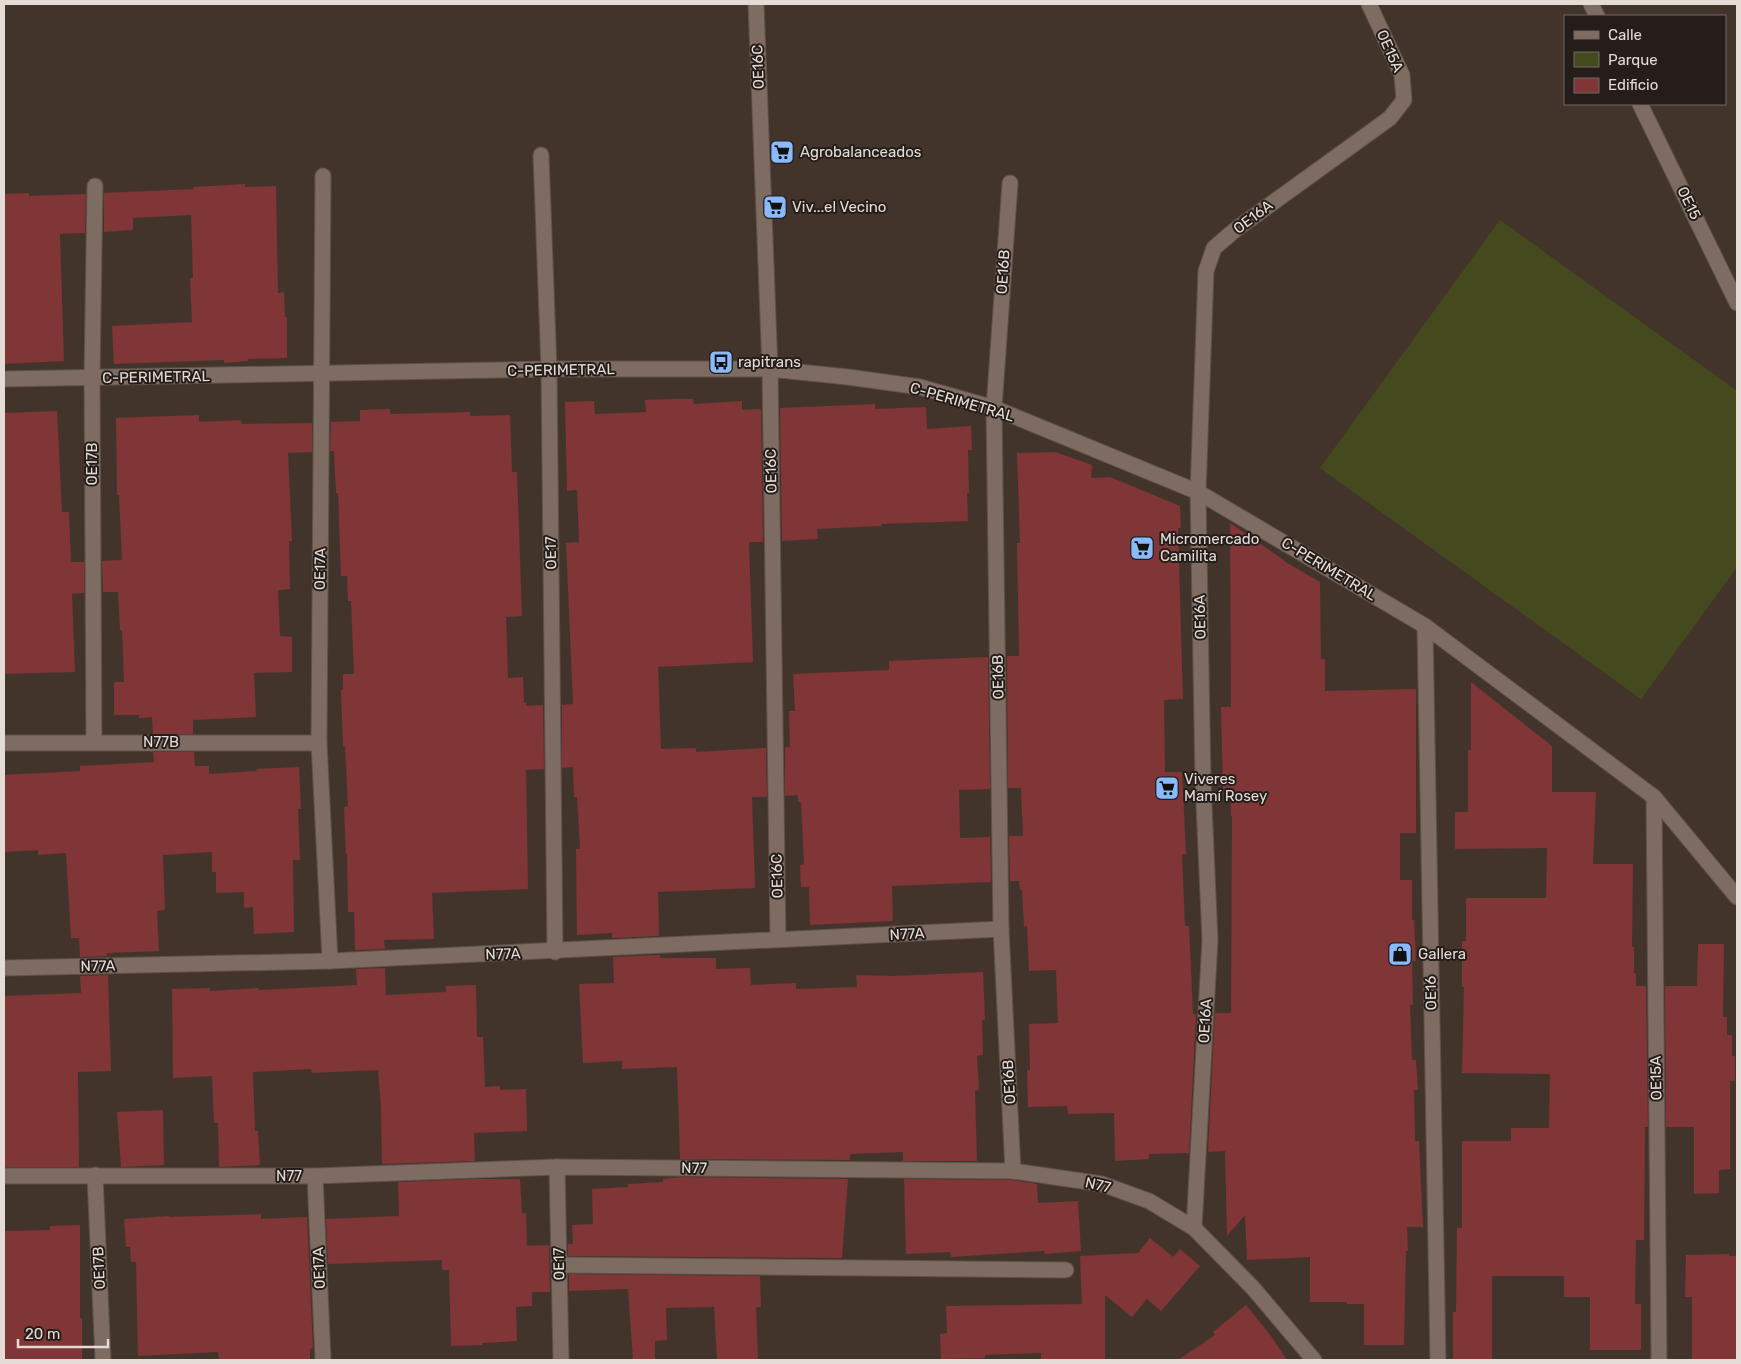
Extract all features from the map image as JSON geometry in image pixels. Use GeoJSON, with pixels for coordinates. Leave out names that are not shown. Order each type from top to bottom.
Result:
{"type":"FeatureCollection","features":[{"type":"Feature","properties":{"kind":"street","name":"OE16C"},"geometry":{"type":"LineString","coordinates":[[756,4],[770,369],[778,939]]}},
{"type":"Feature","properties":{"kind":"street","name":"OE15A"},"geometry":{"type":"LineString","coordinates":[[1369,4],[1402,75],[1404,100]]}},
{"type":"Feature","properties":{"kind":"street","name":"OE16A"},"geometry":{"type":"LineString","coordinates":[[1194,1228],[1210,940],[1203,782],[1198,492],[1206,271],[1214,248],[1235,230],[1390,118],[1404,100]]}},
{"type":"Feature","properties":{"kind":"street","name":"OE15"},"geometry":{"type":"LineString","coordinates":[[1640,105],[1737,303]]}},
{"type":"Feature","properties":{"kind":"street","name":"OE17"},"geometry":{"type":"LineString","coordinates":[[541,155],[549,369],[555,952]]}},
{"type":"Feature","properties":{"kind":"street","name":"OE17A"},"geometry":{"type":"LineString","coordinates":[[324,176],[319,743],[330,962]]}},
{"type":"Feature","properties":{"kind":"street","name":"OE16B"},"geometry":{"type":"LineString","coordinates":[[1010,183],[994,408],[1001,929],[1013,1171]]}},
{"type":"Feature","properties":{"kind":"street","name":"OE17B"},"geometry":{"type":"LineString","coordinates":[[94,742],[92,378],[95,186]]}},
{"type":"Feature","properties":{"kind":"street","name":"C-PERIMETRAL"},"geometry":{"type":"LineString","coordinates":[[4,379],[322,375],[549,369],[770,369],[920,387],[994,408],[1198,492],[1426,626],[1654,797],[1737,897]]}},
{"type":"Feature","properties":{"kind":"street","name":"OE16"},"geometry":{"type":"LineString","coordinates":[[1426,626],[1438,1360]]}},
{"type":"Feature","properties":{"kind":"street","name":"N77B"},"geometry":{"type":"LineString","coordinates":[[4,743],[319,743]]}},
{"type":"Feature","properties":{"kind":"street","name":"OE15A"},"geometry":{"type":"LineString","coordinates":[[1654,797],[1659,1360]]}},
{"type":"Feature","properties":{"kind":"street","name":"N77A"},"geometry":{"type":"LineString","coordinates":[[4,968],[330,962],[1001,929]]}},
{"type":"Feature","properties":{"kind":"street","name":"N77"},"geometry":{"type":"LineString","coordinates":[[4,1176],[315,1176],[557,1167],[1013,1171],[1102,1184],[1149,1201],[1194,1228],[1254,1288],[1314,1360]]}},
{"type":"Feature","properties":{"kind":"street","name":"0E17"},"geometry":{"type":"LineString","coordinates":[[557,1167],[561,1360]]}},
{"type":"Feature","properties":{"kind":"street","name":"OE17B"},"geometry":{"type":"LineString","coordinates":[[95,1175],[103,1360]]}},
{"type":"Feature","properties":{"kind":"street","name":"0E17A"},"geometry":{"type":"LineString","coordinates":[[315,1176],[323,1360]]}},
{"type":"Feature","properties":{"kind":"street"},"geometry":{"type":"LineString","coordinates":[[559,1265],[1066,1270]]}},
{"type":"Feature","properties":{"kind":"green space"},"geometry":{"type":"Polygon","coordinates":[[[1500,220],[1737,391],[1737,567],[1641,699],[1320,468],[1500,220]]]}},
{"type":"Feature","properties":{"kind":"building"},"geometry":{"type":"Polygon","coordinates":[[[245,184],[245,187],[276,186],[278,293],[284,292],[285,317],[287,317],[287,358],[248,359],[248,361],[224,363],[224,360],[114,364],[112,326],[192,322],[190,278],[193,278],[191,215],[133,218],[133,230],[104,232],[104,193],[193,189],[193,187],[245,184]]]}},
{"type":"Feature","properties":{"kind":"building"},"geometry":{"type":"Polygon","coordinates":[[[29,193],[29,196],[86,194],[85,233],[60,234],[64,361],[4,364],[4,194],[29,193]]]}},
{"type":"Feature","properties":{"kind":"building"},"geometry":{"type":"Polygon","coordinates":[[[693,399],[694,404],[742,401],[742,410],[761,409],[763,542],[749,542],[753,662],[658,667],[661,749],[696,748],[696,752],[766,748],[767,797],[752,797],[755,888],[658,892],[659,936],[612,938],[612,933],[577,935],[576,849],[580,849],[577,797],[574,797],[573,767],[562,768],[562,705],[573,704],[566,543],[579,542],[577,490],[567,491],[565,402],[594,401],[595,414],[646,412],[645,400],[693,399]]]}},
{"type":"Feature","properties":{"kind":"building"},"geometry":{"type":"Polygon","coordinates":[[[875,404],[875,409],[926,407],[927,429],[971,426],[972,450],[968,450],[968,521],[881,524],[881,526],[817,529],[818,539],[782,541],[780,408],[875,404]]]}},
{"type":"Feature","properties":{"kind":"building"},"geometry":{"type":"Polygon","coordinates":[[[390,409],[390,414],[470,412],[470,416],[510,415],[512,472],[517,472],[522,616],[506,617],[508,678],[523,677],[524,703],[526,703],[526,706],[543,705],[544,769],[526,770],[528,889],[432,893],[434,939],[384,940],[385,949],[355,950],[354,912],[348,912],[344,807],[348,806],[341,690],[343,690],[343,674],[354,674],[351,601],[348,601],[347,576],[341,576],[338,493],[336,493],[334,451],[330,451],[331,422],[360,421],[360,410],[390,409]]]}},
{"type":"Feature","properties":{"kind":"building"},"geometry":{"type":"Polygon","coordinates":[[[57,411],[62,512],[69,512],[71,562],[84,562],[84,593],[72,594],[75,672],[4,674],[4,413],[57,411]]]}},
{"type":"Feature","properties":{"kind":"building"},"geometry":{"type":"Polygon","coordinates":[[[199,415],[199,422],[241,420],[242,424],[312,423],[312,452],[288,453],[292,541],[289,541],[290,589],[278,590],[280,636],[292,637],[292,672],[254,673],[256,717],[193,720],[193,734],[153,734],[152,717],[139,718],[139,715],[114,715],[114,682],[124,682],[122,630],[120,630],[118,592],[103,592],[102,561],[122,560],[119,495],[117,495],[116,418],[199,415]]]}},
{"type":"Feature","properties":{"kind":"building"},"geometry":{"type":"Polygon","coordinates":[[[1055,452],[1092,465],[1091,478],[1110,477],[1180,506],[1181,528],[1178,528],[1183,699],[1164,700],[1165,772],[1182,772],[1186,854],[1182,854],[1185,926],[1189,926],[1193,1014],[1196,1014],[1189,1153],[1149,1154],[1149,1159],[1115,1161],[1114,1113],[1068,1114],[1067,1106],[1028,1107],[1027,1070],[1030,1070],[1029,1024],[1058,1023],[1056,970],[1029,971],[1027,926],[1024,927],[1022,890],[1020,890],[1019,881],[1010,881],[1009,836],[1023,836],[1021,788],[1008,788],[1007,656],[1019,656],[1017,543],[1020,543],[1017,453],[1055,452]]]}},
{"type":"Feature","properties":{"kind":"building"},"geometry":{"type":"Polygon","coordinates":[[[1230,523],[1284,561],[1320,582],[1321,659],[1325,659],[1325,691],[1416,689],[1416,833],[1400,833],[1400,880],[1412,880],[1412,920],[1414,920],[1416,961],[1412,961],[1413,1005],[1410,1005],[1412,1060],[1416,1060],[1418,1090],[1414,1090],[1415,1141],[1419,1141],[1423,1227],[1407,1227],[1408,1251],[1406,1251],[1404,1345],[1364,1345],[1364,1304],[1310,1302],[1310,1257],[1247,1260],[1245,1215],[1227,1236],[1225,1151],[1208,1152],[1215,1013],[1231,1013],[1232,816],[1231,792],[1223,792],[1221,707],[1231,707],[1230,523]]]}},
{"type":"Feature","properties":{"kind":"building"},"geometry":{"type":"Polygon","coordinates":[[[988,657],[990,789],[959,790],[960,838],[990,837],[991,882],[892,886],[893,921],[810,925],[809,887],[801,887],[800,865],[804,864],[801,802],[798,802],[798,795],[785,796],[785,747],[790,747],[789,711],[795,711],[793,674],[889,670],[889,661],[988,657]]]}},
{"type":"Feature","properties":{"kind":"building"},"geometry":{"type":"Polygon","coordinates":[[[1471,682],[1552,746],[1552,792],[1596,792],[1593,864],[1633,864],[1632,947],[1634,947],[1634,973],[1636,973],[1636,986],[1646,986],[1648,1127],[1645,1127],[1644,1240],[1636,1240],[1635,1304],[1641,1304],[1641,1350],[1590,1350],[1590,1297],[1564,1297],[1564,1276],[1492,1276],[1492,1360],[1453,1360],[1453,1312],[1456,1312],[1457,1228],[1462,1228],[1462,1141],[1511,1141],[1511,1128],[1549,1128],[1550,1074],[1462,1073],[1464,987],[1462,987],[1462,941],[1466,941],[1466,898],[1546,898],[1547,848],[1455,849],[1455,812],[1468,812],[1468,750],[1471,750],[1471,682]]]}},
{"type":"Feature","properties":{"kind":"building"},"geometry":{"type":"Polygon","coordinates":[[[153,752],[194,752],[195,766],[209,766],[209,774],[299,767],[301,809],[298,809],[300,860],[293,860],[294,932],[254,934],[253,907],[244,908],[244,892],[216,893],[216,872],[212,872],[212,852],[163,855],[165,910],[157,911],[159,951],[107,953],[107,956],[80,957],[79,938],[71,938],[66,853],[38,855],[38,850],[4,852],[4,775],[80,771],[80,766],[154,762],[153,752]]]}},
{"type":"Feature","properties":{"kind":"building"},"geometry":{"type":"Polygon","coordinates":[[[1698,944],[1724,944],[1723,1017],[1727,1017],[1727,1035],[1732,1035],[1732,1056],[1735,1056],[1735,1081],[1730,1081],[1730,1169],[1719,1170],[1719,1193],[1694,1194],[1694,1127],[1666,1127],[1665,986],[1697,986],[1698,944]]]}},
{"type":"Feature","properties":{"kind":"building"},"geometry":{"type":"Polygon","coordinates":[[[660,955],[660,958],[716,958],[716,969],[750,968],[751,985],[796,983],[796,989],[857,987],[856,975],[894,976],[983,972],[985,1020],[982,1020],[983,1055],[977,1056],[979,1090],[975,1091],[977,1161],[903,1161],[903,1152],[850,1154],[850,1160],[680,1159],[677,1067],[622,1069],[622,1061],[583,1063],[579,984],[614,983],[613,957],[660,955]]]}},
{"type":"Feature","properties":{"kind":"building"},"geometry":{"type":"Polygon","coordinates":[[[385,968],[386,995],[446,992],[446,986],[476,985],[477,1037],[483,1037],[485,1087],[500,1086],[500,1090],[526,1089],[527,1131],[474,1133],[475,1161],[382,1164],[378,1070],[312,1073],[311,1069],[253,1072],[255,1131],[258,1131],[260,1165],[219,1167],[218,1123],[214,1123],[212,1076],[173,1078],[172,989],[210,988],[210,991],[259,988],[259,990],[357,985],[356,969],[385,968]]]}},
{"type":"Feature","properties":{"kind":"building"},"geometry":{"type":"Polygon","coordinates":[[[108,975],[111,1071],[78,1072],[79,1167],[4,1167],[4,996],[81,993],[80,976],[108,975]]]}},
{"type":"Feature","properties":{"kind":"building"},"geometry":{"type":"Polygon","coordinates":[[[163,1110],[164,1165],[121,1167],[117,1112],[163,1110]]]}},
{"type":"Feature","properties":{"kind":"building"},"geometry":{"type":"Polygon","coordinates":[[[681,1177],[848,1179],[842,1258],[568,1256],[568,1244],[573,1244],[572,1225],[593,1224],[592,1189],[628,1187],[628,1184],[663,1182],[663,1179],[681,1177]]]}},
{"type":"Feature","properties":{"kind":"building"},"geometry":{"type":"Polygon","coordinates":[[[520,1179],[522,1214],[526,1213],[527,1246],[549,1245],[550,1292],[532,1292],[532,1306],[516,1307],[517,1341],[451,1346],[449,1270],[442,1270],[442,1260],[328,1264],[326,1219],[399,1216],[398,1182],[520,1179]]]}},
{"type":"Feature","properties":{"kind":"building"},"geometry":{"type":"Polygon","coordinates":[[[904,1179],[1012,1180],[1037,1184],[1038,1203],[1078,1201],[1081,1251],[1045,1254],[1044,1251],[951,1257],[950,1252],[906,1254],[904,1179]]]}},
{"type":"Feature","properties":{"kind":"building"},"geometry":{"type":"Polygon","coordinates":[[[261,1214],[261,1219],[307,1217],[313,1348],[310,1349],[310,1360],[219,1360],[218,1352],[138,1356],[136,1262],[131,1262],[130,1247],[126,1247],[124,1219],[261,1214]]]}},
{"type":"Feature","properties":{"kind":"building"},"geometry":{"type":"Polygon","coordinates":[[[80,1225],[82,1360],[4,1360],[4,1231],[50,1230],[50,1226],[80,1225]]]}},
{"type":"Feature","properties":{"kind":"building"},"geometry":{"type":"Polygon","coordinates":[[[1150,1238],[1173,1257],[1180,1249],[1200,1266],[1161,1311],[1147,1299],[1132,1317],[1105,1295],[1105,1360],[1041,1360],[1041,1353],[985,1355],[985,1358],[941,1359],[940,1334],[947,1333],[946,1306],[1082,1304],[1080,1256],[1138,1253],[1150,1238]]]}},
{"type":"Feature","properties":{"kind":"building"},"geometry":{"type":"Polygon","coordinates":[[[1729,1254],[1729,1256],[1737,1256],[1737,1360],[1692,1360],[1692,1297],[1685,1297],[1686,1255],[1729,1254]]]}},
{"type":"Feature","properties":{"kind":"building"},"geometry":{"type":"Polygon","coordinates":[[[569,1274],[760,1276],[761,1307],[756,1307],[758,1360],[717,1360],[714,1307],[666,1308],[667,1340],[655,1341],[655,1360],[633,1360],[628,1289],[569,1291],[569,1274]]]}},
{"type":"Feature","properties":{"kind":"building"},"geometry":{"type":"Polygon","coordinates":[[[1246,1305],[1271,1336],[1287,1360],[1178,1360],[1215,1335],[1213,1332],[1246,1305]]]}},
{"type":"Feature","properties":{"kind":"place","name":"Agrobalanceados"},"geometry":{"type":"Point","coordinates":[782,152]}},
{"type":"Feature","properties":{"kind":"place","name":"Viv...el Vecino"},"geometry":{"type":"Point","coordinates":[775,207]}},
{"type":"Feature","properties":{"kind":"place","name":"rapitrans"},"geometry":{"type":"Point","coordinates":[721,362]}},
{"type":"Feature","properties":{"kind":"place","name":"Micromercado Camilita"},"geometry":{"type":"Point","coordinates":[1142,548]}},
{"type":"Feature","properties":{"kind":"place","name":"Viveres Mamí Rosey"},"geometry":{"type":"Point","coordinates":[1167,788]}},
{"type":"Feature","properties":{"kind":"place","name":"Gallera"},"geometry":{"type":"Point","coordinates":[1400,954]}}]}
